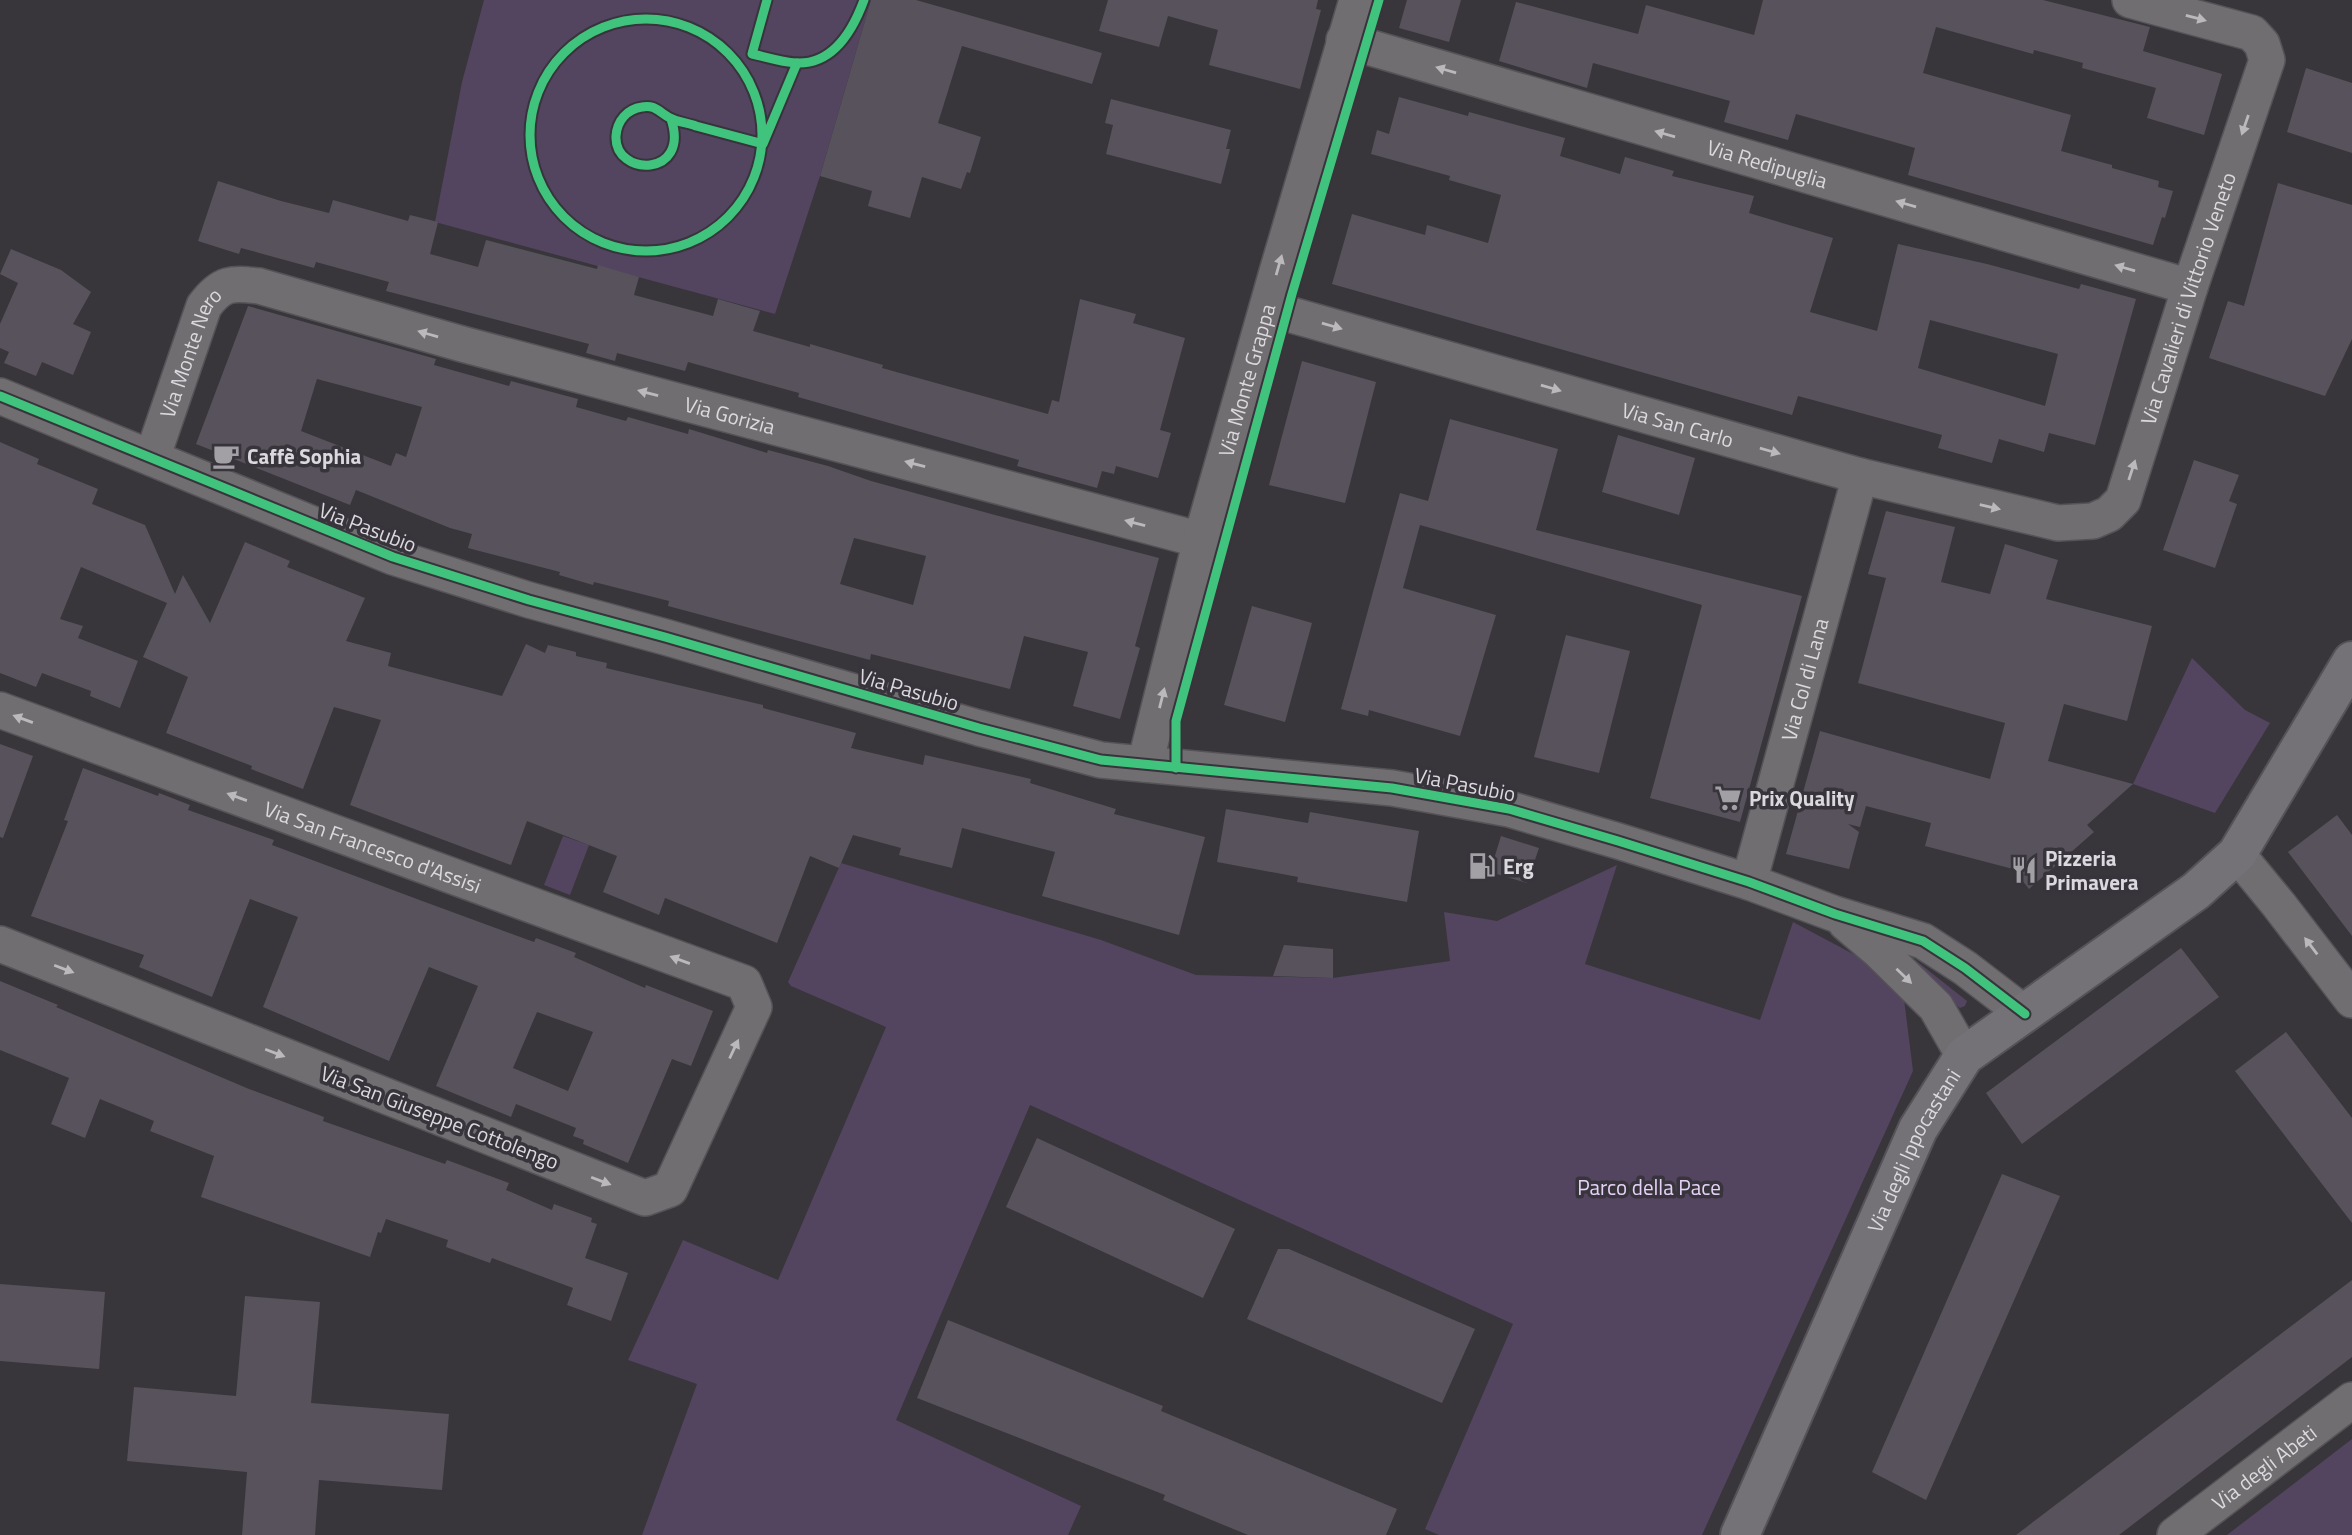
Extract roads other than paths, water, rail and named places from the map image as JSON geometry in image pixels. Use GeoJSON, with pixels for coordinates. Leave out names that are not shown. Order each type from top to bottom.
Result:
{"type":"FeatureCollection","features":[{"type":"Feature","properties":{"kind":"street","name":"Via Monte Grappa"},"geometry":{"type":"LineString","coordinates":[[1145,764],[1201,540],[1357,0]]}},
{"type":"Feature","properties":{"kind":"street","name":"Via Cavalieri di Vittorio Veneto"},"geometry":{"type":"LineString","coordinates":[[2093,522],[2109,514],[2123,500],[2190,287],[2267,60],[2262,44],[2252,33],[2130,0]]}},
{"type":"Feature","properties":{"kind":"street","name":"Via Redipuglia"},"geometry":{"type":"LineString","coordinates":[[1344,40],[2190,287]]}},
{"type":"Feature","properties":{"kind":"street","name":"Via Monte Nero"},"geometry":{"type":"LineString","coordinates":[[152,458],[205,306],[214,293],[226,285],[259,286]]}},
{"type":"Feature","properties":{"kind":"street","name":"Via Gorizia"},"geometry":{"type":"LineString","coordinates":[[259,286],[475,347],[1201,540]]}},
{"type":"Feature","properties":{"kind":"street","name":"Via San Carlo"},"geometry":{"type":"LineString","coordinates":[[1267,308],[1860,476],[2059,523],[2093,522]]}},
{"type":"Feature","properties":{"kind":"street","name":"Via Pasubio"},"geometry":{"type":"LineString","coordinates":[[0,396],[393,557],[529,600],[1101,760],[1392,788],[1509,809],[1618,841],[1923,941],[1965,968],[2025,1014]]}},
{"type":"Feature","properties":{"kind":"street","name":"Via Col di Lana"},"geometry":{"type":"LineString","coordinates":[[1749,882],[1860,476]]}},
{"type":"Feature","properties":{"kind":"street","name":"Via degli Ippocastani"},"geometry":{"type":"LineString","coordinates":[[1740,1535],[1918,1129],[1964,1056],[2196,891],[2238,854],[2352,661]]}},
{"type":"Feature","properties":{"kind":"street","name":"Via San Francesco d'Assisi"},"geometry":{"type":"LineString","coordinates":[[0,710],[744,983]]}},
{"type":"Feature","properties":{"kind":"street"},"geometry":{"type":"LineString","coordinates":[[2238,854],[2352,1000]]}},
{"type":"Feature","properties":{"kind":"street"},"geometry":{"type":"LineString","coordinates":[[1835,914],[1879,951],[1936,1007],[1964,1056]]}},
{"type":"Feature","properties":{"kind":"street","name":"Via San Giuseppe Cottolengo"},"geometry":{"type":"LineString","coordinates":[[0,944],[645,1198],[670,1189],[754,1007],[744,983]]}},
{"type":"Feature","properties":{"kind":"street","name":"Via degli Abeti"},"geometry":{"type":"LineString","coordinates":[[2175,1535],[2352,1400]]}},
{"type":"Feature","properties":{"kind":"place","name":"Caffè Sophia"},"geometry":{"type":"Point","coordinates":[226,456]}},
{"type":"Feature","properties":{"kind":"place","name":"Prix Quality"},"geometry":{"type":"Point","coordinates":[1728,798]}},
{"type":"Feature","properties":{"kind":"place","name":"Erg"},"geometry":{"type":"Point","coordinates":[1482,866]}},
{"type":"Feature","properties":{"kind":"place","name":"Pizzeria Primavera"},"geometry":{"type":"Point","coordinates":[2024,870]}},
{"type":"Feature","properties":{"kind":"park label","name":"Parco della Pace"},"geometry":{"type":"Point","coordinates":[1649,1187]}}]}
